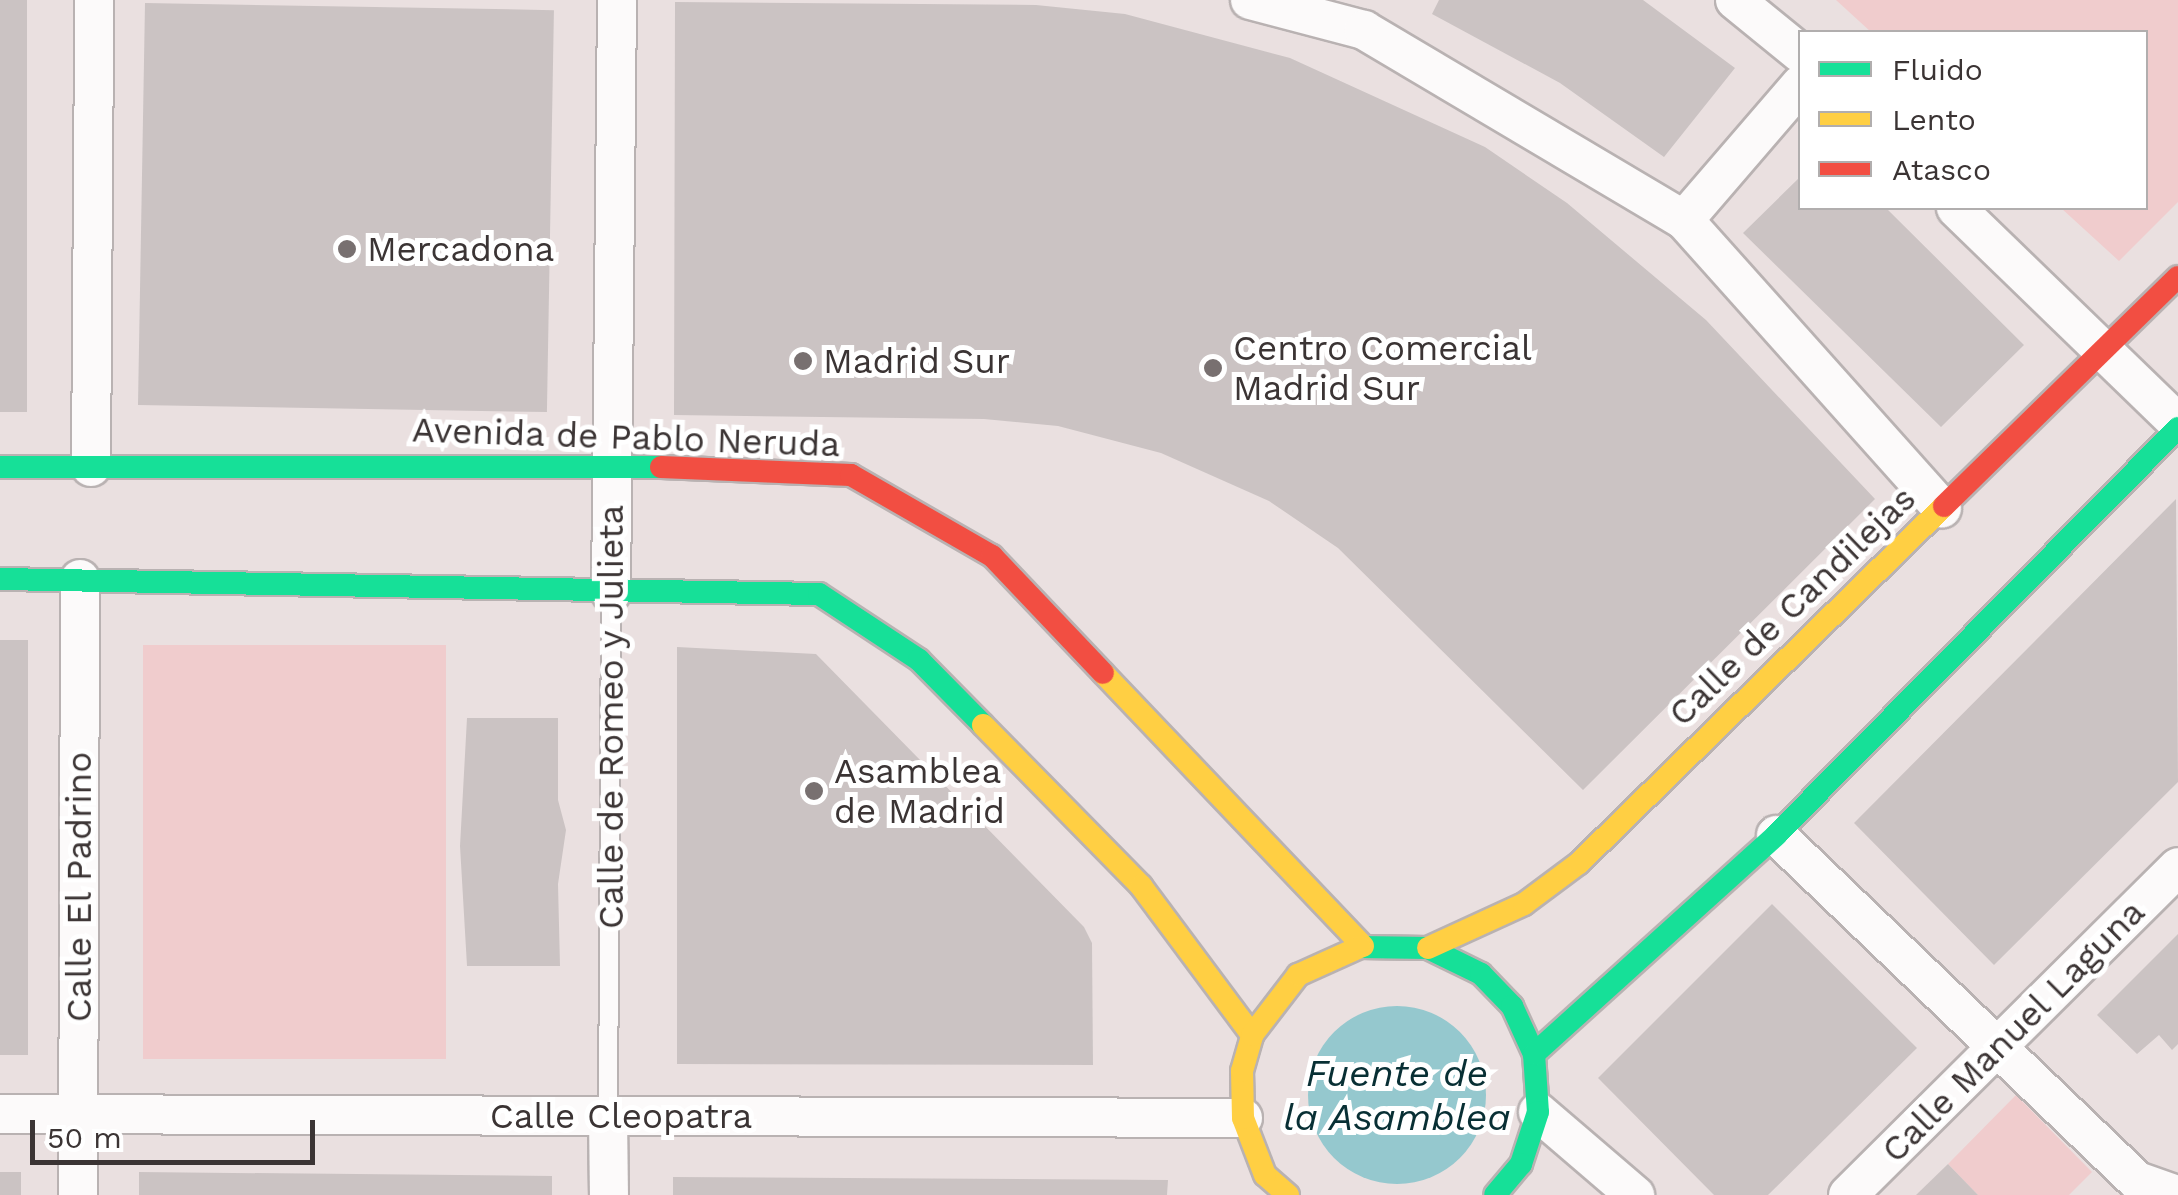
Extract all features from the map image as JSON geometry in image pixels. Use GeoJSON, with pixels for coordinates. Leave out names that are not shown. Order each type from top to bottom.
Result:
{"type":"FeatureCollection","features":[{"type":"Feature","properties":{"kind":"main road","name":"Calle de Candilejas"},"geometry":{"type":"LineString","coordinates":[[1428,948],[1524,904],[1579,863],[2178,277]]}},
{"type":"Feature","properties":{"kind":"main road"},"geometry":{"type":"LineString","coordinates":[[1534,1054],[1776,835],[2178,426]]}},
{"type":"Feature","properties":{"kind":"main road","name":"Avenida de Pablo Neruda"},"geometry":{"type":"LineString","coordinates":[[0,467],[613,465],[851,475],[992,556],[1363,946]]}},
{"type":"Feature","properties":{"kind":"main road"},"geometry":{"type":"LineString","coordinates":[[0,579],[819,594],[919,660],[1141,886],[1252,1036]]}},
{"type":"Feature","properties":{"kind":"main road"},"geometry":{"type":"LineString","coordinates":[[1288,1195],[1261,1185],[1243,1118],[1242,1071],[1252,1036],[1298,975],[1363,946],[1428,948],[1482,974],[1512,1006],[1534,1054],[1538,1112],[1521,1164],[1495,1195]]}},
{"type":"Feature","properties":{"kind":"street"},"geometry":{"type":"LineString","coordinates":[[91,468],[94,0]]}},
{"type":"Feature","properties":{"kind":"street","name":"Calle de Romeo y Julieta"},"geometry":{"type":"LineString","coordinates":[[611,593],[618,0]]}},
{"type":"Feature","properties":{"kind":"street"},"geometry":{"type":"LineString","coordinates":[[1250,0],[1364,30],[1684,220],[1942,509]]}},
{"type":"Feature","properties":{"kind":"street"},"geometry":{"type":"LineString","coordinates":[[1735,0],[1798,52]]}},
{"type":"Feature","properties":{"kind":"street"},"geometry":{"type":"LineString","coordinates":[[1684,220],[1798,87]]}},
{"type":"Feature","properties":{"kind":"street"},"geometry":{"type":"LineString","coordinates":[[1958,210],[2178,426]]}},
{"type":"Feature","properties":{"kind":"street","name":"Calle El Padrino"},"geometry":{"type":"LineString","coordinates":[[78,1195],[80,579]]}},
{"type":"Feature","properties":{"kind":"street"},"geometry":{"type":"LineString","coordinates":[[1776,835],[2137,1181],[2177,1195]]}},
{"type":"Feature","properties":{"kind":"street","name":"Calle Manuel Laguna"},"geometry":{"type":"LineString","coordinates":[[1848,1195],[2178,867]]}},
{"type":"Feature","properties":{"kind":"street"},"geometry":{"type":"LineString","coordinates":[[1538,1112],[1620,1189]]}},
{"type":"Feature","properties":{"kind":"street","name":"Calle Cleopatra"},"geometry":{"type":"LineString","coordinates":[[0,1114],[1243,1118]]}},
{"type":"Feature","properties":{"kind":"street","name":"Calle de Romeo y Julieta"},"geometry":{"type":"LineString","coordinates":[[608,1116],[609,1195]]}},
{"type":"Feature","properties":{"kind":"lane","name":"Calle de Romeo y Julieta"},"geometry":{"type":"LineString","coordinates":[[608,1116],[611,593]]}},
{"type":"Feature","properties":{"kind":"shaded area"},"geometry":{"type":"Polygon","coordinates":[[[1836,0],[2178,0],[2178,202],[2119,261],[2063,210],[2148,210],[2148,30],[1869,30],[1836,0]]]}},
{"type":"Feature","properties":{"kind":"shaded area"},"geometry":{"type":"Polygon","coordinates":[[[143,645],[446,645],[446,1059],[143,1059],[143,645]]]}},
{"type":"Feature","properties":{"kind":"shaded area"},"geometry":{"type":"Polygon","coordinates":[[[2016,1095],[2092,1172],[2069,1195],[1978,1195],[1948,1164],[2016,1095]]]}},
{"type":"Feature","properties":{"kind":"water","name":"Fuente de la Asamblea"},"geometry":{"type":"Polygon","coordinates":[[[1397,1006],[1431,1013],[1460,1032],[1479,1061],[1486,1095],[1479,1129],[1460,1158],[1431,1177],[1397,1184],[1363,1177],[1334,1158],[1315,1129],[1308,1095],[1315,1061],[1334,1032],[1363,1013],[1397,1006]]]}},
{"type":"Feature","properties":{"kind":"building"},"geometry":{"type":"Polygon","coordinates":[[[0,0],[27,0],[27,412],[0,412],[0,0]]]}},
{"type":"Feature","properties":{"kind":"building"},"geometry":{"type":"Polygon","coordinates":[[[1439,0],[1643,0],[1735,68],[1664,157],[1560,83],[1432,14],[1439,0]]]}},
{"type":"Feature","properties":{"kind":"building","name":"Centro Comercial Madrid Sur"},"geometry":{"type":"Polygon","coordinates":[[[675,2],[1036,5],[1125,14],[1290,58],[1485,147],[1567,203],[1706,320],[1875,499],[1583,790],[1338,548],[1269,501],[1161,453],[1058,426],[984,419],[674,415],[675,2]]]}},
{"type":"Feature","properties":{"kind":"building","name":"Mercadona"},"geometry":{"type":"Polygon","coordinates":[[[145,3],[554,10],[547,412],[138,405],[145,3]]]}},
{"type":"Feature","properties":{"kind":"building"},"geometry":{"type":"Polygon","coordinates":[[[1798,179],[1798,210],[1888,210],[2024,345],[1941,427],[1743,233],[1798,179]]]}},
{"type":"Feature","properties":{"kind":"building"},"geometry":{"type":"Polygon","coordinates":[[[2176,499],[2178,782],[1994,965],[1854,823],[2176,499]]]}},
{"type":"Feature","properties":{"kind":"building"},"geometry":{"type":"Polygon","coordinates":[[[0,640],[28,640],[28,1055],[0,1055],[0,640]]]}},
{"type":"Feature","properties":{"kind":"building","name":"Asamblea de Madrid"},"geometry":{"type":"Polygon","coordinates":[[[677,647],[816,654],[1084,927],[1092,943],[1093,1065],[677,1064],[677,647]]]}},
{"type":"Feature","properties":{"kind":"building"},"geometry":{"type":"Polygon","coordinates":[[[467,718],[558,718],[558,800],[566,830],[558,884],[560,966],[467,966],[460,846],[467,718]]]}},
{"type":"Feature","properties":{"kind":"building"},"geometry":{"type":"Polygon","coordinates":[[[1772,904],[1917,1048],[1768,1195],[1714,1195],[1598,1078],[1772,904]]]}},
{"type":"Feature","properties":{"kind":"building"},"geometry":{"type":"Polygon","coordinates":[[[2178,934],[2178,1044],[2172,1050],[2159,1035],[2137,1054],[2097,1015],[2178,934]]]}},
{"type":"Feature","properties":{"kind":"building"},"geometry":{"type":"Polygon","coordinates":[[[1948,1164],[1978,1195],[1916,1195],[1948,1164]]]}},
{"type":"Feature","properties":{"kind":"building"},"geometry":{"type":"Polygon","coordinates":[[[0,1172],[21,1172],[21,1195],[0,1195],[0,1172]]]}},
{"type":"Feature","properties":{"kind":"building"},"geometry":{"type":"Polygon","coordinates":[[[139,1172],[552,1176],[552,1195],[139,1195],[139,1172]]]}},
{"type":"Feature","properties":{"kind":"building"},"geometry":{"type":"Polygon","coordinates":[[[673,1177],[1168,1180],[1167,1195],[673,1195],[673,1177]]]}},
{"type":"Feature","properties":{"kind":"traffic: fast"},"geometry":{"type":"LineString","coordinates":[[1534,1054],[1776,835],[2178,428]]}},
{"type":"Feature","properties":{"kind":"traffic: fast"},"geometry":{"type":"LineString","coordinates":[[0,467],[661,467]]}},
{"type":"Feature","properties":{"kind":"traffic: fast"},"geometry":{"type":"LineString","coordinates":[[0,579],[819,594],[919,660],[983,725]]}},
{"type":"Feature","properties":{"kind":"traffic: fast"},"geometry":{"type":"LineString","coordinates":[[1360,947],[1428,948],[1481,974],[1512,1006],[1534,1054],[1538,1112],[1521,1164],[1495,1195]]}},
{"type":"Feature","properties":{"kind":"traffic: slow"},"geometry":{"type":"LineString","coordinates":[[1428,948],[1524,904],[1579,863],[1944,506]]}},
{"type":"Feature","properties":{"kind":"traffic: slow"},"geometry":{"type":"LineString","coordinates":[[1103,673],[1363,946]]}},
{"type":"Feature","properties":{"kind":"traffic: slow"},"geometry":{"type":"LineString","coordinates":[[983,725],[1141,886],[1252,1035]]}},
{"type":"Feature","properties":{"kind":"traffic: slow"},"geometry":{"type":"LineString","coordinates":[[1288,1195],[1265,1175],[1243,1118],[1242,1071],[1252,1035],[1298,975],[1360,947]]}},
{"type":"Feature","properties":{"kind":"traffic: jam"},"geometry":{"type":"LineString","coordinates":[[1944,506],[2178,277]]}},
{"type":"Feature","properties":{"kind":"traffic: jam"},"geometry":{"type":"LineString","coordinates":[[661,467],[851,475],[992,556],[1103,673]]}},
{"type":"Feature","properties":{"kind":"place","name":"Mercadona"},"geometry":{"type":"Point","coordinates":[347,249]}},
{"type":"Feature","properties":{"kind":"place","name":"Madrid Sur"},"geometry":{"type":"Point","coordinates":[803,361]}},
{"type":"Feature","properties":{"kind":"place","name":"Centro Comercial Madrid Sur"},"geometry":{"type":"Point","coordinates":[1213,368]}},
{"type":"Feature","properties":{"kind":"place","name":"Asamblea de Madrid"},"geometry":{"type":"Point","coordinates":[814,791]}}]}
